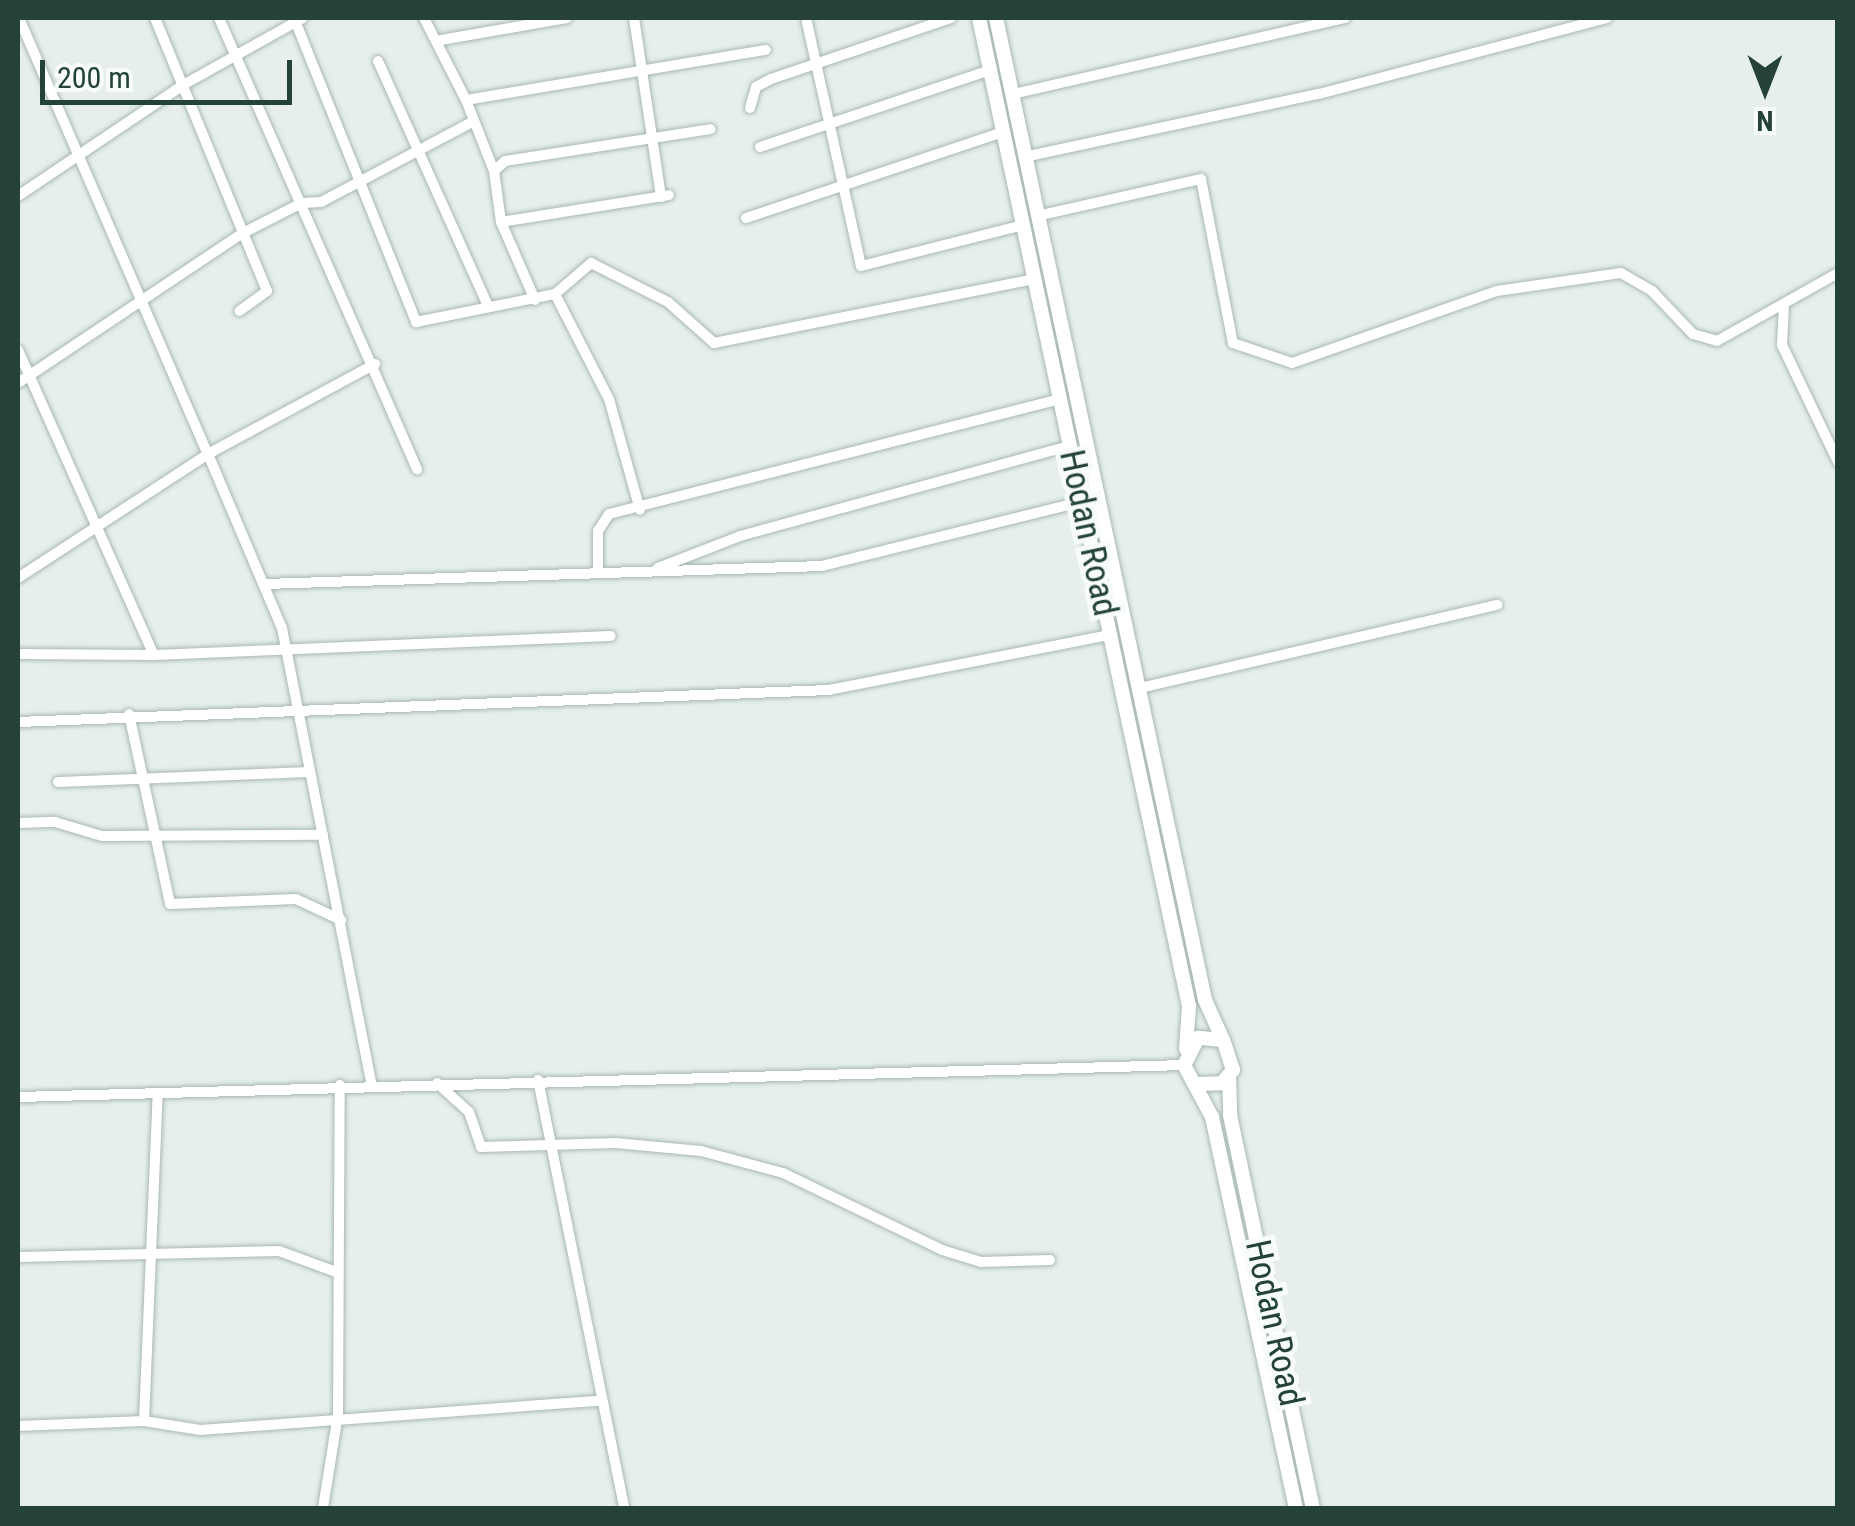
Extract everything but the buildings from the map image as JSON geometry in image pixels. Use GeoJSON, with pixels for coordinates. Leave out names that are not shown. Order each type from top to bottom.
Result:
{"type":"FeatureCollection","features":[{"type":"Feature","properties":{"kind":"main road","name":"Hodan Road"},"geometry":{"type":"LineString","coordinates":[[980,18],[1189,1006],[1184,1065],[1198,1084],[1212,1117],[1296,1508]]}},
{"type":"Feature","properties":{"kind":"main road","name":"Hodan Road"},"geometry":{"type":"LineString","coordinates":[[996,18],[1205,1000],[1223,1040],[1234,1053],[1229,1078],[1230,1115],[1313,1508]]}},
{"type":"Feature","properties":{"kind":"main road"},"geometry":{"type":"LineString","coordinates":[[1186,1049],[1206,1036],[1223,1040]]}},
{"type":"Feature","properties":{"kind":"main road"},"geometry":{"type":"LineString","coordinates":[[1198,1084],[1229,1078]]}},
{"type":"Feature","properties":{"kind":"street"},"geometry":{"type":"LineString","coordinates":[[19,18],[139,304],[266,584],[286,647],[372,1084]]}},
{"type":"Feature","properties":{"kind":"street"},"geometry":{"type":"LineString","coordinates":[[156,18],[267,291],[239,311]]}},
{"type":"Feature","properties":{"kind":"street"},"geometry":{"type":"LineString","coordinates":[[219,18],[375,364],[417,470]]}},
{"type":"Feature","properties":{"kind":"street"},"geometry":{"type":"LineString","coordinates":[[424,18],[441,40],[466,100],[494,171],[501,222],[536,300]]}},
{"type":"Feature","properties":{"kind":"street"},"geometry":{"type":"LineString","coordinates":[[441,40],[567,18]]}},
{"type":"Feature","properties":{"kind":"street"},"geometry":{"type":"LineString","coordinates":[[501,222],[665,196],[652,139],[634,18]]}},
{"type":"Feature","properties":{"kind":"street"},"geometry":{"type":"LineString","coordinates":[[806,18],[860,266],[1023,225]]}},
{"type":"Feature","properties":{"kind":"street"},"geometry":{"type":"LineString","coordinates":[[750,108],[756,88],[816,63],[951,18]]}},
{"type":"Feature","properties":{"kind":"street"},"geometry":{"type":"LineString","coordinates":[[1012,94],[1344,18]]}},
{"type":"Feature","properties":{"kind":"street"},"geometry":{"type":"LineString","coordinates":[[1024,158],[1318,94],[1607,18]]}},
{"type":"Feature","properties":{"kind":"street"},"geometry":{"type":"LineString","coordinates":[[18,196],[183,85],[297,19],[416,322],[487,303],[536,300],[555,294],[591,264],[610,266],[668,302],[704,339],[724,343],[1034,278]]}},
{"type":"Feature","properties":{"kind":"street"},"geometry":{"type":"LineString","coordinates":[[466,100],[766,50]]}},
{"type":"Feature","properties":{"kind":"street"},"geometry":{"type":"LineString","coordinates":[[378,61],[487,303]]}},
{"type":"Feature","properties":{"kind":"street"},"geometry":{"type":"LineString","coordinates":[[760,147],[990,70]]}},
{"type":"Feature","properties":{"kind":"street"},"geometry":{"type":"LineString","coordinates":[[18,383],[243,234],[302,203],[317,204],[418,147],[474,121]]}},
{"type":"Feature","properties":{"kind":"street"},"geometry":{"type":"LineString","coordinates":[[494,171],[504,161],[710,129]]}},
{"type":"Feature","properties":{"kind":"street"},"geometry":{"type":"LineString","coordinates":[[746,218],[1003,132]]}},
{"type":"Feature","properties":{"kind":"street"},"geometry":{"type":"LineString","coordinates":[[1037,216],[1201,179],[1234,343],[1292,363],[1497,290],[1621,273],[1652,291],[1692,334],[1717,341],[1838,273]]}},
{"type":"Feature","properties":{"kind":"street"},"geometry":{"type":"LineString","coordinates":[[555,294],[609,399],[640,510]]}},
{"type":"Feature","properties":{"kind":"street"},"geometry":{"type":"LineString","coordinates":[[1784,306],[1782,345],[1838,462]]}},
{"type":"Feature","properties":{"kind":"street"},"geometry":{"type":"LineString","coordinates":[[18,350],[92,526],[154,655]]}},
{"type":"Feature","properties":{"kind":"street"},"geometry":{"type":"LineString","coordinates":[[18,578],[92,526],[208,454],[375,364]]}},
{"type":"Feature","properties":{"kind":"street"},"geometry":{"type":"LineString","coordinates":[[598,572],[598,530],[608,514],[640,510],[1060,399]]}},
{"type":"Feature","properties":{"kind":"street"},"geometry":{"type":"LineString","coordinates":[[652,570],[740,536],[1069,446]]}},
{"type":"Feature","properties":{"kind":"street"},"geometry":{"type":"LineString","coordinates":[[266,584],[822,566],[1081,502]]}},
{"type":"Feature","properties":{"kind":"street"},"geometry":{"type":"LineString","coordinates":[[1140,688],[1498,605]]}},
{"type":"Feature","properties":{"kind":"street"},"geometry":{"type":"LineString","coordinates":[[18,722],[129,714],[828,690],[1109,635]]}},
{"type":"Feature","properties":{"kind":"street"},"geometry":{"type":"LineString","coordinates":[[18,654],[154,655],[612,636]]}},
{"type":"Feature","properties":{"kind":"street"},"geometry":{"type":"LineString","coordinates":[[129,714],[173,905],[198,898],[296,899],[341,920]]}},
{"type":"Feature","properties":{"kind":"street"},"geometry":{"type":"LineString","coordinates":[[58,782],[310,772]]}},
{"type":"Feature","properties":{"kind":"street"},"geometry":{"type":"LineString","coordinates":[[18,823],[157,836],[323,836]]}},
{"type":"Feature","properties":{"kind":"street"},"geometry":{"type":"LineString","coordinates":[[18,1096],[1184,1065]]}},
{"type":"Feature","properties":{"kind":"street"},"geometry":{"type":"LineString","coordinates":[[538,1080],[546,1145],[624,1508]]}},
{"type":"Feature","properties":{"kind":"street"},"geometry":{"type":"LineString","coordinates":[[436,1082],[469,1112],[481,1147],[546,1145],[701,1151],[783,1173],[942,1250],[982,1262],[1050,1260]]}},
{"type":"Feature","properties":{"kind":"street"},"geometry":{"type":"LineString","coordinates":[[323,1508],[338,1414],[340,1085]]}},
{"type":"Feature","properties":{"kind":"street"},"geometry":{"type":"LineString","coordinates":[[144,1421],[158,1093]]}},
{"type":"Feature","properties":{"kind":"street"},"geometry":{"type":"LineString","coordinates":[[18,1257],[279,1251],[336,1272]]}},
{"type":"Feature","properties":{"kind":"street"},"geometry":{"type":"LineString","coordinates":[[18,1426],[144,1421],[200,1430],[338,1414],[599,1401]]}}]}
